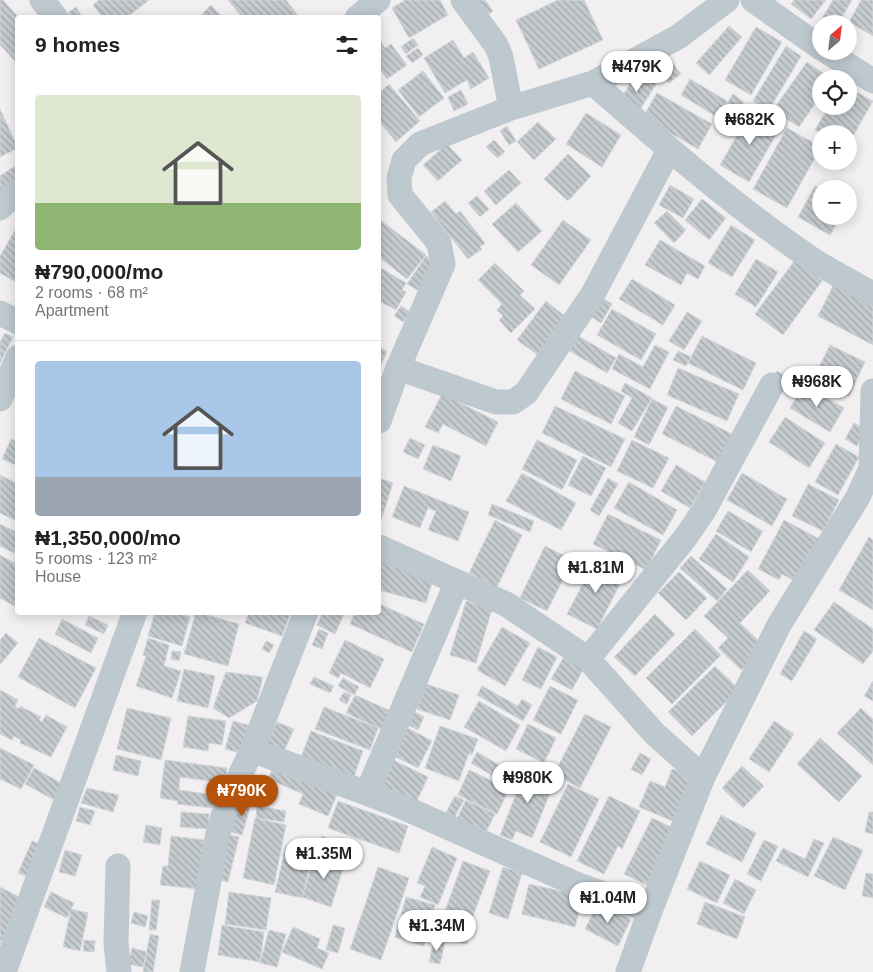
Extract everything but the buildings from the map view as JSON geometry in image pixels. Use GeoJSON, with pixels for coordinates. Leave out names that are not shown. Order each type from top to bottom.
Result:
{"type":"FeatureCollection","features":[{"type":"Feature","properties":{"kind":"street"},"geometry":{"type":"LineString","coordinates":[[360,15],[378,0]]}},
{"type":"Feature","properties":{"kind":"street"},"geometry":{"type":"LineString","coordinates":[[463,0],[496,45],[501,57],[511,108]]}},
{"type":"Feature","properties":{"kind":"street"},"geometry":{"type":"LineString","coordinates":[[381,415],[398,368],[443,264],[439,242],[400,195],[399,178],[404,160],[420,144],[511,108],[593,83],[678,37],[726,0]]}},
{"type":"Feature","properties":{"kind":"street"},"geometry":{"type":"LineString","coordinates":[[754,0],[812,42]]}},
{"type":"Feature","properties":{"kind":"street"},"geometry":{"type":"LineString","coordinates":[[841,60],[873,80]]}},
{"type":"Feature","properties":{"kind":"street"},"geometry":{"type":"LineString","coordinates":[[593,83],[669,150],[814,260],[873,294]]}},
{"type":"Feature","properties":{"kind":"street"},"geometry":{"type":"LineString","coordinates":[[398,368],[496,402],[513,402],[526,393],[593,294],[669,150]]}},
{"type":"Feature","properties":{"kind":"street"},"geometry":{"type":"LineString","coordinates":[[0,208],[15,193]]}},
{"type":"Feature","properties":{"kind":"street"},"geometry":{"type":"LineString","coordinates":[[0,313],[15,320]]}},
{"type":"Feature","properties":{"kind":"street"},"geometry":{"type":"LineString","coordinates":[[0,399],[15,365]]}},
{"type":"Feature","properties":{"kind":"street"},"geometry":{"type":"LineString","coordinates":[[588,659],[690,532],[703,512],[772,386]]}},
{"type":"Feature","properties":{"kind":"street"},"geometry":{"type":"LineString","coordinates":[[628,972],[703,777],[778,625],[858,497],[872,468],[873,391]]}},
{"type":"Feature","properties":{"kind":"street"},"geometry":{"type":"LineString","coordinates":[[381,548],[506,604],[588,659],[654,733],[703,777]]}},
{"type":"Feature","properties":{"kind":"street"},"geometry":{"type":"LineString","coordinates":[[367,793],[457,582]]}},
{"type":"Feature","properties":{"kind":"street"},"geometry":{"type":"LineString","coordinates":[[4,972],[134,615]]}},
{"type":"Feature","properties":{"kind":"street"},"geometry":{"type":"LineString","coordinates":[[192,972],[218,833],[228,803],[252,750],[305,615]]}},
{"type":"Feature","properties":{"kind":"street"},"geometry":{"type":"LineString","coordinates":[[252,750],[367,793],[445,825],[576,884],[650,911]]}},
{"type":"Feature","properties":{"kind":"street"},"geometry":{"type":"LineString","coordinates":[[118,866],[116,943],[119,972]]}}]}
